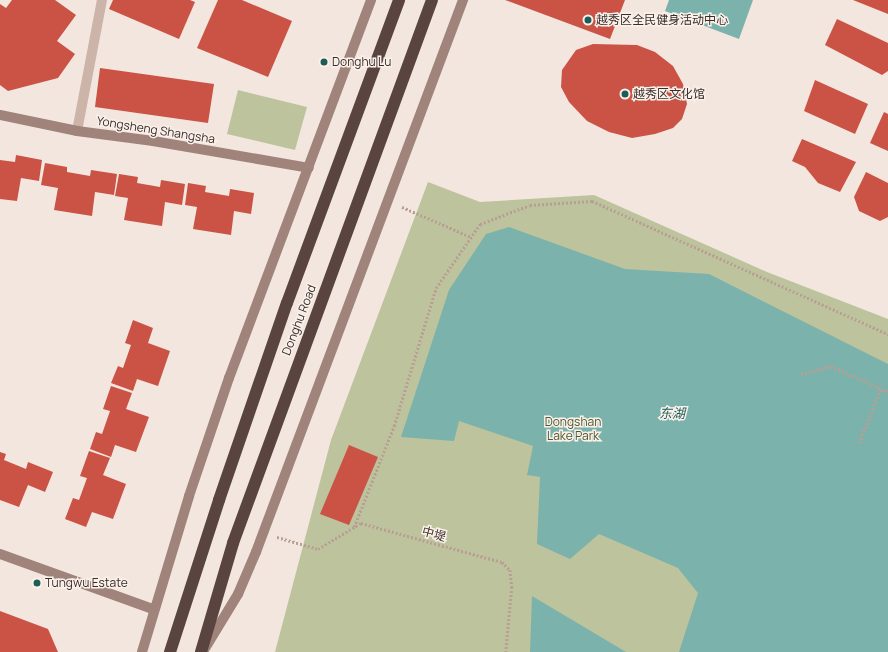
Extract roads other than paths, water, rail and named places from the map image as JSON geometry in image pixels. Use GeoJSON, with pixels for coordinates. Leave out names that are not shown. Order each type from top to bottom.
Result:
{"type":"FeatureCollection","features":[{"type":"Feature","properties":{"kind":"highway","name":"Donghu Road"},"geometry":{"type":"LineString","coordinates":[[170,652],[221,493],[287,304],[400,0]]}},
{"type":"Feature","properties":{"kind":"highway","name":"Donghu Road"},"geometry":{"type":"LineString","coordinates":[[202,652],[233,543],[432,0]]}},
{"type":"Feature","properties":{"kind":"main road"},"geometry":{"type":"LineString","coordinates":[[142,652],[153,609],[229,378],[371,0]]}},
{"type":"Feature","properties":{"kind":"main road"},"geometry":{"type":"LineString","coordinates":[[202,652],[238,594],[256,552],[463,0]]}},
{"type":"Feature","properties":{"kind":"main road","name":"Yongsheng Shangsha"},"geometry":{"type":"LineString","coordinates":[[0,115],[77,132],[153,141],[309,168]]}},
{"type":"Feature","properties":{"kind":"main road"},"geometry":{"type":"LineString","coordinates":[[0,554],[153,609]]}},
{"type":"Feature","properties":{"kind":"street"},"geometry":{"type":"LineString","coordinates":[[77,132],[102,0]]}},
{"type":"Feature","properties":{"kind":"water"},"geometry":{"type":"Polygon","coordinates":[[[669,0],[753,0],[739,39],[665,11],[669,0]]]}},
{"type":"Feature","properties":{"kind":"water","name":"东湖"},"geometry":{"type":"Polygon","coordinates":[[[509,227],[625,269],[709,274],[888,364],[888,652],[679,652],[698,593],[678,568],[599,534],[570,559],[537,544],[540,477],[527,475],[533,446],[459,421],[454,441],[401,437],[449,290],[486,234],[509,227]]]}},
{"type":"Feature","properties":{"kind":"water"},"geometry":{"type":"Polygon","coordinates":[[[532,596],[626,652],[530,652],[532,596]]]}},
{"type":"Feature","properties":{"kind":"place","name":"越秀区全民健身活动中心"},"geometry":{"type":"Point","coordinates":[588,20]}},
{"type":"Feature","properties":{"kind":"place","name":"Donghu Lu"},"geometry":{"type":"Point","coordinates":[324,62]}},
{"type":"Feature","properties":{"kind":"place","name":"越秀区文化馆"},"geometry":{"type":"Point","coordinates":[625,94]}},
{"type":"Feature","properties":{"kind":"place","name":"Tungwu Estate"},"geometry":{"type":"Point","coordinates":[37,583]}},
{"type":"Feature","properties":{"kind":"park label","name":"Dongshan Lake Park"},"geometry":{"type":"Point","coordinates":[573,429]}}]}
